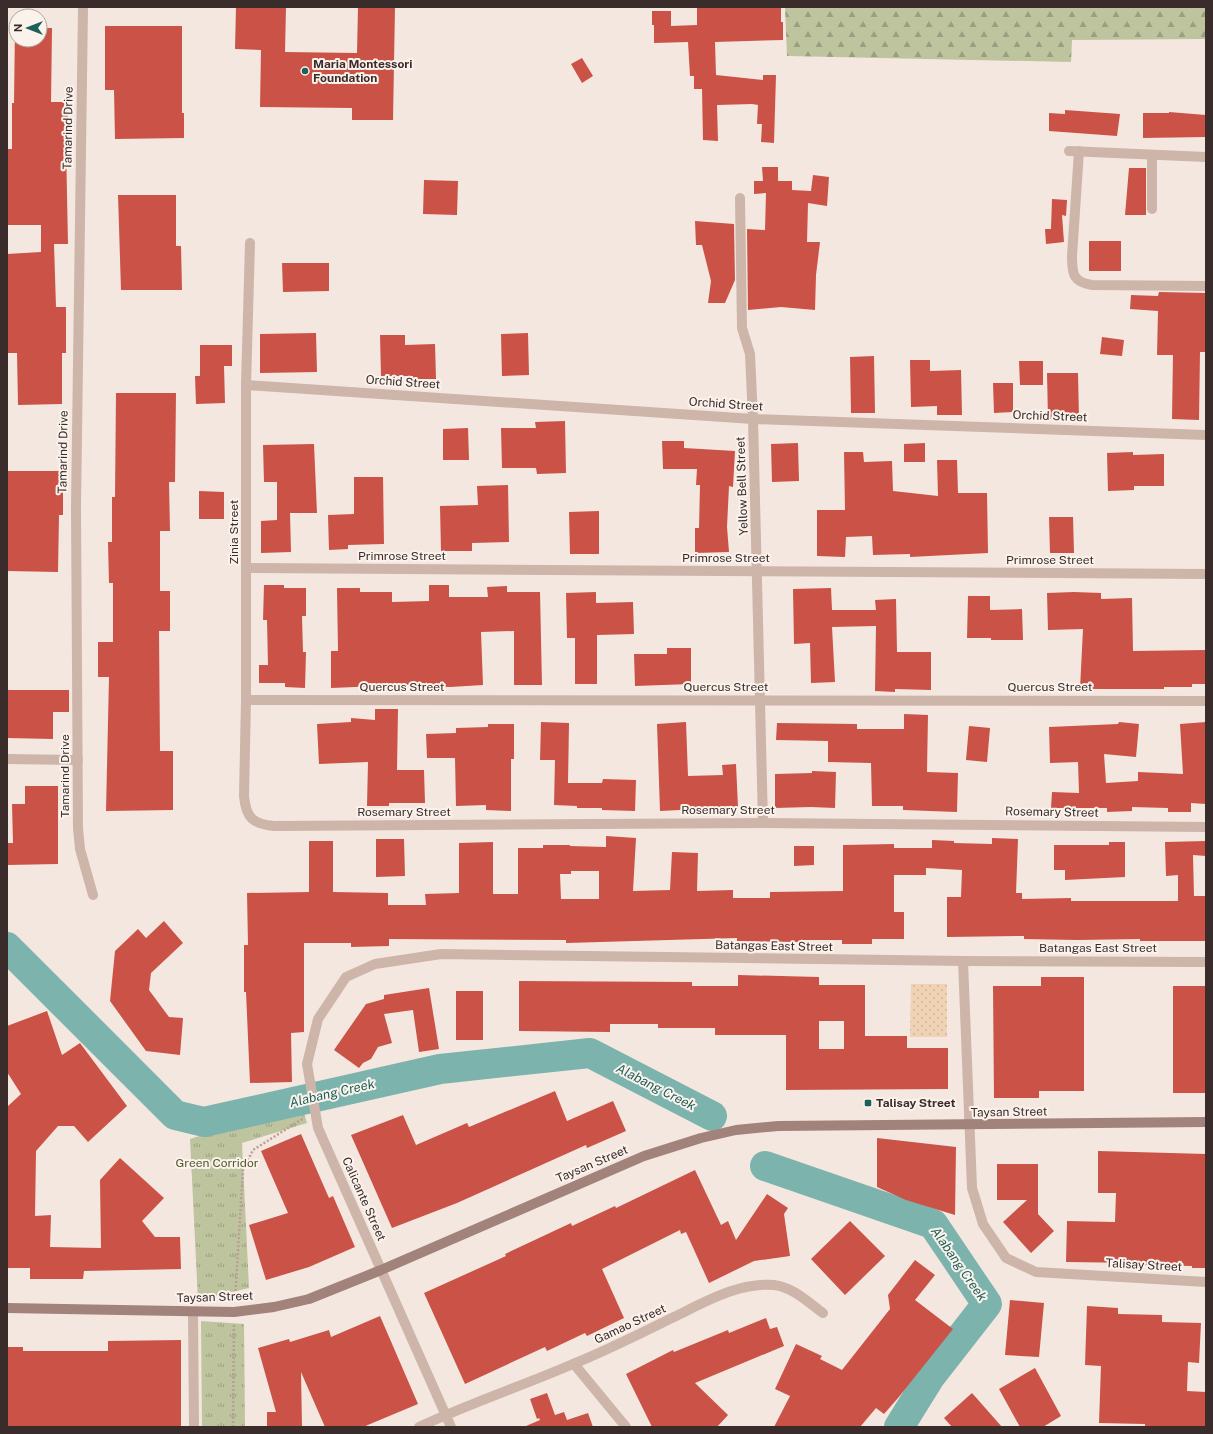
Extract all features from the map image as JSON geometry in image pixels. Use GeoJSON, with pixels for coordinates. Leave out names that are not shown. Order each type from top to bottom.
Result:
{"type":"FeatureCollection","features":[{"type":"Feature","properties":{"kind":"street","name":"Tamarind Drive"},"geometry":{"type":"LineString","coordinates":[[82,7],[76,507],[78,828],[84,865],[93,895]]}},
{"type":"Feature","properties":{"kind":"street"},"geometry":{"type":"LineString","coordinates":[[1206,157],[1074,151],[1072,268],[1075,277],[1082,283],[1092,285],[1206,286]]}},
{"type":"Feature","properties":{"kind":"street"},"geometry":{"type":"LineString","coordinates":[[1152,155],[1152,209]]}},
{"type":"Feature","properties":{"kind":"street","name":"Yellow Bell Street"},"geometry":{"type":"LineString","coordinates":[[740,198],[742,328],[750,358],[753,419],[763,822]]}},
{"type":"Feature","properties":{"kind":"street","name":"Zinia Street"},"geometry":{"type":"LineString","coordinates":[[250,243],[246,385],[247,568],[244,796],[245,810],[252,819]]}},
{"type":"Feature","properties":{"kind":"street","name":"Orchid Street"},"geometry":{"type":"LineString","coordinates":[[246,385],[753,419],[1206,435]]}},
{"type":"Feature","properties":{"kind":"street","name":"Primrose Street"},"geometry":{"type":"LineString","coordinates":[[247,568],[1206,574]]}},
{"type":"Feature","properties":{"kind":"street","name":"Quercus Street"},"geometry":{"type":"LineString","coordinates":[[246,700],[1206,700]]}},
{"type":"Feature","properties":{"kind":"street"},"geometry":{"type":"LineString","coordinates":[[7,759],[78,760]]}},
{"type":"Feature","properties":{"kind":"street","name":"Rosemary Street"},"geometry":{"type":"LineString","coordinates":[[252,819],[262,825],[274,826],[763,822],[1206,827]]}},
{"type":"Feature","properties":{"kind":"street","name":"Batangas East Street"},"geometry":{"type":"LineString","coordinates":[[346,977],[375,964],[441,954],[963,961],[1206,962]]}},
{"type":"Feature","properties":{"kind":"street","name":"Talisay Street"},"geometry":{"type":"LineString","coordinates":[[963,961],[972,1188],[983,1224],[1006,1258],[1036,1272],[1206,1282]]}},
{"type":"Feature","properties":{"kind":"street","name":"Calicante Street"},"geometry":{"type":"LineString","coordinates":[[346,977],[318,1019],[307,1064],[318,1128],[451,1427]]}},
{"type":"Feature","properties":{"kind":"street","name":"Taysan Street"},"geometry":{"type":"LineString","coordinates":[[7,1308],[234,1312],[274,1307],[309,1299],[381,1270],[644,1156],[701,1138],[736,1130],[778,1126],[1206,1122]]}},
{"type":"Feature","properties":{"kind":"street","name":"Gamao Street"},"geometry":{"type":"LineString","coordinates":[[420,1427],[445,1415],[574,1364],[695,1307],[737,1290],[757,1286],[775,1286],[790,1290],[823,1313]]}},
{"type":"Feature","properties":{"kind":"street"},"geometry":{"type":"LineString","coordinates":[[193,1312],[194,1427]]}},
{"type":"Feature","properties":{"kind":"street"},"geometry":{"type":"LineString","coordinates":[[574,1364],[626,1427]]}},
{"type":"Feature","properties":{"kind":"path"},"geometry":{"type":"LineString","coordinates":[[233,1427],[234,1312],[243,1170],[253,1150],[315,1110]]}},
{"type":"Feature","properties":{"kind":"green space"},"geometry":{"type":"Polygon","coordinates":[[[785,7],[1206,7],[1206,39],[1072,40],[1071,62],[787,56],[785,7]]]}},
{"type":"Feature","properties":{"kind":"green space","name":"Green Corridor"},"geometry":{"type":"Polygon","coordinates":[[[301,1104],[307,1123],[242,1143],[249,1288],[198,1300],[190,1139],[301,1104]]]}},
{"type":"Feature","properties":{"kind":"green space"},"geometry":{"type":"Polygon","coordinates":[[[201,1321],[244,1324],[245,1427],[202,1427],[201,1321]]]}},
{"type":"Feature","properties":{"kind":"sand"},"geometry":{"type":"Polygon","coordinates":[[[911,984],[947,984],[947,1037],[910,1037],[911,984]]]}},
{"type":"Feature","properties":{"kind":"building"},"geometry":{"type":"Polygon","coordinates":[[[236,7],[286,7],[285,52],[357,53],[358,7],[395,7],[393,120],[352,120],[352,108],[260,107],[261,50],[235,49],[236,7]]]}},
{"type":"Feature","properties":{"kind":"building"},"geometry":{"type":"Polygon","coordinates":[[[781,7],[783,40],[715,42],[716,75],[763,80],[763,75],[776,75],[774,143],[761,142],[762,124],[757,124],[758,105],[752,104],[717,105],[718,141],[703,140],[702,89],[694,89],[694,76],[690,76],[688,42],[654,43],[652,11],[671,11],[671,26],[697,25],[697,8],[781,7]]]}},
{"type":"Feature","properties":{"kind":"building"},"geometry":{"type":"Polygon","coordinates":[[[105,26],[182,26],[182,113],[184,113],[184,138],[115,139],[114,90],[105,90],[105,26]]]}},
{"type":"Feature","properties":{"kind":"building"},"geometry":{"type":"Polygon","coordinates":[[[48,28],[52,28],[51,102],[68,102],[68,145],[66,145],[68,244],[54,244],[56,307],[66,307],[66,353],[62,353],[62,404],[18,405],[17,353],[7,353],[7,254],[41,252],[41,225],[7,225],[7,149],[12,149],[12,103],[14,103],[15,48],[48,48],[48,28]]]}},
{"type":"Feature","properties":{"kind":"building"},"geometry":{"type":"Polygon","coordinates":[[[582,58],[593,76],[582,83],[571,64],[582,58]]]}},
{"type":"Feature","properties":{"kind":"building"},"geometry":{"type":"Polygon","coordinates":[[[1065,110],[1120,114],[1117,136],[1049,131],[1049,113],[1065,114],[1065,110]]]}},
{"type":"Feature","properties":{"kind":"building"},"geometry":{"type":"Polygon","coordinates":[[[1169,112],[1206,115],[1206,137],[1143,138],[1143,113],[1169,112]]]}},
{"type":"Feature","properties":{"kind":"building"},"geometry":{"type":"Polygon","coordinates":[[[762,167],[778,167],[778,181],[792,181],[792,190],[811,191],[813,175],[829,177],[827,206],[808,203],[807,242],[820,242],[816,275],[815,310],[781,307],[748,310],[747,229],[765,230],[766,193],[754,194],[754,181],[763,181],[762,167]]]}},
{"type":"Feature","properties":{"kind":"building"},"geometry":{"type":"Polygon","coordinates":[[[1129,168],[1146,168],[1146,215],[1125,215],[1129,168]]]}},
{"type":"Feature","properties":{"kind":"building"},"geometry":{"type":"Polygon","coordinates":[[[424,180],[458,181],[457,215],[423,214],[424,180]]]}},
{"type":"Feature","properties":{"kind":"building"},"geometry":{"type":"Polygon","coordinates":[[[118,195],[176,195],[176,246],[181,246],[182,290],[121,290],[118,195]]]}},
{"type":"Feature","properties":{"kind":"building"},"geometry":{"type":"Polygon","coordinates":[[[1052,199],[1067,200],[1066,216],[1062,215],[1064,242],[1046,244],[1045,229],[1051,229],[1052,199]]]}},
{"type":"Feature","properties":{"kind":"building"},"geometry":{"type":"Polygon","coordinates":[[[695,221],[734,224],[735,280],[725,303],[708,303],[711,281],[702,245],[696,245],[695,221]]]}},
{"type":"Feature","properties":{"kind":"building"},"geometry":{"type":"Polygon","coordinates":[[[1089,241],[1121,241],[1121,271],[1089,271],[1089,241]]]}},
{"type":"Feature","properties":{"kind":"building"},"geometry":{"type":"Polygon","coordinates":[[[282,263],[329,263],[329,291],[283,292],[282,263]]]}},
{"type":"Feature","properties":{"kind":"building"},"geometry":{"type":"Polygon","coordinates":[[[1159,292],[1206,293],[1206,352],[1200,352],[1199,420],[1172,419],[1173,355],[1157,355],[1158,311],[1130,309],[1131,295],[1158,296],[1159,292]]]}},
{"type":"Feature","properties":{"kind":"building"},"geometry":{"type":"Polygon","coordinates":[[[316,333],[317,372],[260,373],[260,334],[316,333]]]}},
{"type":"Feature","properties":{"kind":"building"},"geometry":{"type":"Polygon","coordinates":[[[528,333],[529,375],[502,376],[501,334],[528,333]]]}},
{"type":"Feature","properties":{"kind":"building"},"geometry":{"type":"Polygon","coordinates":[[[380,335],[405,335],[405,345],[435,344],[436,379],[413,379],[413,376],[381,376],[380,335]]]}},
{"type":"Feature","properties":{"kind":"building"},"geometry":{"type":"Polygon","coordinates":[[[1102,337],[1124,340],[1122,356],[1100,354],[1102,337]]]}},
{"type":"Feature","properties":{"kind":"building"},"geometry":{"type":"Polygon","coordinates":[[[200,345],[232,345],[232,366],[224,366],[225,403],[196,404],[195,376],[200,376],[200,345]]]}},
{"type":"Feature","properties":{"kind":"building"},"geometry":{"type":"Polygon","coordinates":[[[874,356],[875,413],[851,413],[850,357],[874,356]]]}},
{"type":"Feature","properties":{"kind":"building"},"geometry":{"type":"Polygon","coordinates":[[[910,360],[930,360],[930,371],[961,370],[962,415],[937,415],[937,406],[911,407],[910,360]]]}},
{"type":"Feature","properties":{"kind":"building"},"geometry":{"type":"Polygon","coordinates":[[[1019,361],[1043,361],[1043,385],[1020,385],[1019,361]]]}},
{"type":"Feature","properties":{"kind":"building"},"geometry":{"type":"Polygon","coordinates":[[[1047,373],[1078,373],[1079,419],[1048,419],[1047,373]]]}},
{"type":"Feature","properties":{"kind":"building"},"geometry":{"type":"Polygon","coordinates":[[[993,383],[1013,383],[1013,412],[994,413],[993,383]]]}},
{"type":"Feature","properties":{"kind":"building"},"geometry":{"type":"Polygon","coordinates":[[[116,393],[176,393],[175,482],[169,482],[170,531],[160,531],[160,591],[170,591],[170,631],[159,631],[160,751],[173,751],[173,810],[106,811],[109,677],[98,677],[98,642],[113,642],[113,583],[109,583],[108,542],[112,542],[112,497],[115,497],[116,393]]]}},
{"type":"Feature","properties":{"kind":"building"},"geometry":{"type":"Polygon","coordinates":[[[565,421],[566,473],[537,474],[536,468],[502,468],[501,428],[536,428],[535,422],[565,421]]]}},
{"type":"Feature","properties":{"kind":"building"},"geometry":{"type":"Polygon","coordinates":[[[468,428],[469,460],[443,460],[443,429],[468,428]]]}},
{"type":"Feature","properties":{"kind":"building"},"geometry":{"type":"Polygon","coordinates":[[[662,441],[684,441],[684,448],[735,451],[733,487],[729,486],[727,527],[729,552],[695,553],[695,528],[699,528],[700,485],[696,485],[697,469],[663,469],[662,441]]]}},
{"type":"Feature","properties":{"kind":"building"},"geometry":{"type":"Polygon","coordinates":[[[798,443],[799,481],[772,482],[771,444],[798,443]]]}},
{"type":"Feature","properties":{"kind":"building"},"geometry":{"type":"Polygon","coordinates":[[[925,443],[925,462],[904,462],[904,444],[925,443]]]}},
{"type":"Feature","properties":{"kind":"building"},"geometry":{"type":"Polygon","coordinates":[[[314,444],[317,513],[290,513],[291,552],[261,553],[261,521],[277,520],[277,482],[264,482],[263,445],[314,444]]]}},
{"type":"Feature","properties":{"kind":"building"},"geometry":{"type":"Polygon","coordinates":[[[844,452],[863,452],[864,462],[892,461],[893,491],[938,496],[937,460],[957,460],[958,493],[987,493],[988,553],[910,557],[910,554],[873,555],[872,536],[846,537],[845,557],[817,556],[817,510],[845,510],[844,452]]]}},
{"type":"Feature","properties":{"kind":"building"},"geometry":{"type":"Polygon","coordinates":[[[1133,452],[1133,455],[1164,454],[1164,486],[1134,486],[1134,490],[1108,491],[1107,453],[1133,452]]]}},
{"type":"Feature","properties":{"kind":"building"},"geometry":{"type":"Polygon","coordinates":[[[7,471],[63,471],[63,515],[59,515],[58,572],[7,571],[7,471]]]}},
{"type":"Feature","properties":{"kind":"building"},"geometry":{"type":"Polygon","coordinates":[[[354,477],[383,477],[384,544],[348,545],[348,549],[329,550],[328,515],[354,514],[354,477]]]}},
{"type":"Feature","properties":{"kind":"building"},"geometry":{"type":"Polygon","coordinates":[[[508,485],[509,542],[472,543],[472,551],[441,551],[440,506],[478,505],[477,486],[508,485]]]}},
{"type":"Feature","properties":{"kind":"building"},"geometry":{"type":"Polygon","coordinates":[[[199,491],[224,492],[224,519],[199,519],[199,491]]]}},
{"type":"Feature","properties":{"kind":"building"},"geometry":{"type":"Polygon","coordinates":[[[599,511],[599,554],[570,554],[569,512],[599,511]]]}},
{"type":"Feature","properties":{"kind":"building"},"geometry":{"type":"Polygon","coordinates":[[[1049,517],[1073,517],[1074,553],[1050,553],[1049,517]]]}},
{"type":"Feature","properties":{"kind":"building"},"geometry":{"type":"Polygon","coordinates":[[[264,585],[284,585],[284,588],[306,588],[306,616],[302,616],[303,652],[306,652],[305,688],[285,687],[285,683],[259,683],[259,665],[268,665],[267,620],[263,620],[264,585]]]}},
{"type":"Feature","properties":{"kind":"building"},"geometry":{"type":"Polygon","coordinates":[[[429,585],[449,585],[449,597],[488,597],[487,587],[507,586],[507,592],[540,592],[542,685],[514,685],[514,631],[481,632],[483,685],[450,687],[427,686],[427,684],[331,688],[331,651],[338,651],[337,588],[360,588],[360,592],[392,592],[392,602],[429,601],[429,585]]]}},
{"type":"Feature","properties":{"kind":"building"},"geometry":{"type":"Polygon","coordinates":[[[831,588],[832,610],[876,610],[875,600],[896,599],[897,652],[931,652],[931,690],[895,689],[895,692],[875,691],[876,626],[832,627],[835,682],[811,683],[810,643],[794,644],[793,589],[831,588]]]}},
{"type":"Feature","properties":{"kind":"building"},"geometry":{"type":"Polygon","coordinates":[[[596,592],[596,603],[633,602],[634,634],[597,635],[597,684],[575,684],[575,638],[567,638],[566,593],[596,592]]]}},
{"type":"Feature","properties":{"kind":"building"},"geometry":{"type":"Polygon","coordinates":[[[1047,593],[1101,593],[1101,599],[1132,598],[1133,651],[1206,650],[1206,684],[1192,684],[1192,687],[1164,687],[1164,689],[1080,689],[1083,629],[1048,630],[1047,593]]]}},
{"type":"Feature","properties":{"kind":"building"},"geometry":{"type":"Polygon","coordinates":[[[968,596],[990,596],[990,610],[1022,609],[1023,640],[967,638],[968,596]]]}},
{"type":"Feature","properties":{"kind":"building"},"geometry":{"type":"Polygon","coordinates":[[[667,648],[691,648],[691,684],[635,686],[634,654],[667,654],[667,648]]]}},
{"type":"Feature","properties":{"kind":"building"},"geometry":{"type":"Polygon","coordinates":[[[7,690],[69,690],[69,712],[53,712],[53,739],[7,738],[7,690]]]}},
{"type":"Feature","properties":{"kind":"building"},"geometry":{"type":"Polygon","coordinates":[[[375,709],[398,709],[397,770],[424,770],[425,803],[389,803],[389,806],[367,806],[368,762],[319,764],[317,724],[351,722],[351,718],[375,720],[375,709]]]}},
{"type":"Feature","properties":{"kind":"building"},"geometry":{"type":"Polygon","coordinates":[[[904,714],[928,715],[927,772],[958,773],[957,812],[903,810],[903,806],[872,806],[871,763],[828,762],[828,741],[776,740],[777,723],[857,724],[857,729],[904,729],[904,714]]]}},
{"type":"Feature","properties":{"kind":"building"},"geometry":{"type":"Polygon","coordinates":[[[541,722],[569,723],[568,783],[602,783],[603,779],[636,780],[635,811],[602,810],[602,808],[577,808],[577,806],[554,805],[555,760],[540,760],[541,722]]]}},
{"type":"Feature","properties":{"kind":"building"},"geometry":{"type":"Polygon","coordinates":[[[686,722],[688,776],[723,775],[722,765],[736,764],[738,807],[660,811],[657,724],[686,722]]]}},
{"type":"Feature","properties":{"kind":"building"},"geometry":{"type":"Polygon","coordinates":[[[1119,722],[1139,724],[1136,757],[1104,754],[1106,783],[1138,781],[1138,772],[1183,774],[1180,724],[1206,722],[1206,804],[1191,803],[1191,812],[1168,812],[1168,808],[1132,807],[1132,811],[1107,812],[1107,808],[1051,808],[1052,792],[1079,793],[1078,762],[1050,763],[1049,727],[1118,724],[1119,722]]]}},
{"type":"Feature","properties":{"kind":"building"},"geometry":{"type":"Polygon","coordinates":[[[488,724],[514,724],[514,759],[511,759],[511,811],[486,810],[486,805],[456,806],[455,758],[427,758],[426,734],[456,733],[456,728],[488,727],[488,724]]]}},
{"type":"Feature","properties":{"kind":"building"},"geometry":{"type":"Polygon","coordinates":[[[969,726],[990,728],[987,762],[966,760],[969,726]]]}},
{"type":"Feature","properties":{"kind":"building"},"geometry":{"type":"Polygon","coordinates":[[[812,771],[836,772],[835,808],[775,808],[775,774],[812,773],[812,771]]]}},
{"type":"Feature","properties":{"kind":"building"},"geometry":{"type":"Polygon","coordinates":[[[25,786],[58,786],[58,864],[7,865],[7,843],[13,843],[12,804],[25,804],[25,786]]]}},
{"type":"Feature","properties":{"kind":"building"},"geometry":{"type":"Polygon","coordinates":[[[606,836],[636,838],[633,891],[670,890],[672,852],[698,853],[697,891],[733,890],[733,898],[770,898],[770,892],[843,891],[843,845],[894,844],[894,848],[932,848],[932,840],[954,841],[954,843],[992,844],[992,838],[1018,839],[1016,893],[1022,893],[1022,899],[1071,898],[1071,901],[1178,901],[1178,875],[1166,876],[1165,842],[1206,841],[1206,856],[1193,855],[1194,896],[1206,896],[1206,941],[1140,941],[1140,939],[1024,939],[1024,936],[947,937],[947,897],[961,897],[962,870],[926,868],[926,875],[894,875],[894,912],[904,912],[904,939],[872,939],[872,944],[842,944],[842,940],[801,940],[801,942],[737,941],[737,938],[566,943],[566,940],[389,939],[389,946],[351,947],[351,943],[304,943],[304,1032],[291,1033],[292,1082],[250,1083],[246,992],[244,992],[244,945],[248,945],[247,893],[309,892],[309,841],[333,841],[333,892],[388,893],[388,905],[426,905],[425,894],[459,893],[459,843],[493,842],[493,894],[518,894],[518,848],[543,848],[543,845],[606,847],[606,836]],[[571,871],[571,874],[560,874],[561,899],[599,899],[599,871],[571,871]]]}},
{"type":"Feature","properties":{"kind":"building"},"geometry":{"type":"Polygon","coordinates":[[[376,839],[404,839],[405,876],[376,877],[376,839]]]}},
{"type":"Feature","properties":{"kind":"building"},"geometry":{"type":"Polygon","coordinates":[[[1109,842],[1125,842],[1125,877],[1065,880],[1065,870],[1054,870],[1054,845],[1109,845],[1109,842]]]}},
{"type":"Feature","properties":{"kind":"building"},"geometry":{"type":"Polygon","coordinates":[[[794,846],[814,846],[814,865],[794,866],[794,846]]]}},
{"type":"Feature","properties":{"kind":"building"},"geometry":{"type":"Polygon","coordinates":[[[164,921],[183,943],[151,973],[149,990],[169,1017],[183,1018],[180,1055],[146,1051],[110,1001],[115,951],[138,929],[146,938],[164,921]]]}},
{"type":"Feature","properties":{"kind":"building"},"geometry":{"type":"Polygon","coordinates":[[[738,975],[819,977],[819,985],[865,985],[865,1036],[907,1036],[907,1048],[948,1048],[948,1089],[786,1090],[786,1035],[715,1035],[715,1028],[658,1028],[658,1024],[610,1024],[610,1032],[519,1031],[519,981],[692,982],[692,986],[738,986],[738,975]],[[819,1021],[819,1049],[844,1049],[844,1021],[819,1021]]]}},
{"type":"Feature","properties":{"kind":"building"},"geometry":{"type":"Polygon","coordinates":[[[1041,977],[1084,977],[1084,1091],[1039,1091],[1039,1098],[994,1098],[993,986],[1041,986],[1041,977]]]}},
{"type":"Feature","properties":{"kind":"building"},"geometry":{"type":"Polygon","coordinates":[[[1173,986],[1206,986],[1206,1093],[1173,1093],[1173,986]]]}},
{"type":"Feature","properties":{"kind":"building"},"geometry":{"type":"Polygon","coordinates":[[[429,988],[439,1049],[419,1052],[413,1010],[384,1014],[392,1043],[378,1047],[371,1059],[363,1063],[359,1068],[334,1050],[366,1004],[384,999],[384,995],[429,988]]]}},
{"type":"Feature","properties":{"kind":"building"},"geometry":{"type":"Polygon","coordinates":[[[456,991],[483,991],[483,1040],[456,1040],[456,991]]]}},
{"type":"Feature","properties":{"kind":"building"},"geometry":{"type":"Polygon","coordinates":[[[47,1011],[62,1055],[80,1043],[127,1106],[88,1142],[74,1126],[58,1126],[36,1151],[35,1216],[51,1215],[50,1247],[101,1248],[100,1180],[120,1158],[164,1198],[142,1221],[155,1237],[180,1237],[181,1269],[84,1271],[83,1279],[30,1279],[30,1268],[7,1268],[7,1107],[21,1094],[7,1072],[7,1026],[47,1011]]]}},
{"type":"Feature","properties":{"kind":"building"},"geometry":{"type":"Polygon","coordinates":[[[555,1091],[567,1121],[613,1101],[626,1131],[587,1148],[586,1145],[457,1203],[392,1228],[351,1135],[403,1115],[416,1145],[467,1123],[469,1127],[555,1091]]]}},
{"type":"Feature","properties":{"kind":"building"},"geometry":{"type":"Polygon","coordinates":[[[301,1134],[329,1198],[333,1196],[355,1247],[309,1267],[266,1280],[249,1225],[288,1213],[261,1151],[301,1134]]]}},
{"type":"Feature","properties":{"kind":"building"},"geometry":{"type":"Polygon","coordinates":[[[877,1138],[956,1147],[955,1215],[906,1200],[877,1187],[877,1138]]]}},
{"type":"Feature","properties":{"kind":"building"},"geometry":{"type":"Polygon","coordinates":[[[1098,1151],[1206,1154],[1206,1268],[1192,1268],[1192,1266],[1140,1265],[1140,1263],[1066,1262],[1067,1221],[1115,1222],[1116,1193],[1098,1193],[1098,1151]]]}},
{"type":"Feature","properties":{"kind":"building"},"geometry":{"type":"Polygon","coordinates":[[[997,1164],[1038,1164],[1038,1214],[1054,1231],[1031,1253],[1003,1222],[1027,1200],[997,1200],[997,1164]]]}},
{"type":"Feature","properties":{"kind":"building"},"geometry":{"type":"Polygon","coordinates":[[[695,1170],[721,1225],[728,1221],[736,1240],[767,1194],[788,1208],[784,1214],[790,1256],[754,1261],[709,1283],[686,1232],[681,1234],[680,1230],[602,1269],[624,1318],[587,1336],[585,1333],[547,1351],[545,1347],[465,1384],[424,1293],[506,1256],[505,1254],[571,1223],[572,1226],[615,1206],[616,1208],[695,1170]]]}},
{"type":"Feature","properties":{"kind":"building"},"geometry":{"type":"Polygon","coordinates":[[[850,1221],[885,1256],[845,1295],[811,1259],[850,1221]]]}},
{"type":"Feature","properties":{"kind":"building"},"geometry":{"type":"Polygon","coordinates":[[[915,1260],[935,1275],[915,1300],[953,1329],[898,1398],[884,1414],[876,1408],[860,1427],[774,1427],[790,1396],[775,1389],[796,1344],[822,1356],[820,1359],[842,1370],[890,1309],[888,1295],[915,1260]]]}},
{"type":"Feature","properties":{"kind":"building"},"geometry":{"type":"Polygon","coordinates":[[[1010,1300],[1044,1303],[1039,1357],[1005,1355],[1010,1300]]]}},
{"type":"Feature","properties":{"kind":"building"},"geometry":{"type":"Polygon","coordinates":[[[1087,1306],[1118,1308],[1118,1314],[1162,1315],[1162,1322],[1201,1323],[1199,1363],[1188,1362],[1187,1391],[1206,1392],[1206,1427],[1145,1427],[1145,1424],[1099,1423],[1101,1366],[1085,1365],[1087,1306]]]}},
{"type":"Feature","properties":{"kind":"building"},"geometry":{"type":"Polygon","coordinates":[[[380,1316],[418,1404],[363,1427],[325,1427],[301,1372],[302,1427],[267,1427],[267,1412],[276,1412],[258,1348],[289,1339],[290,1342],[329,1330],[331,1337],[380,1316]]]}},
{"type":"Feature","properties":{"kind":"building"},"geometry":{"type":"Polygon","coordinates":[[[766,1318],[770,1329],[777,1327],[784,1346],[695,1383],[728,1415],[717,1427],[652,1427],[626,1374],[673,1350],[674,1352],[728,1330],[729,1333],[766,1318]]]}},
{"type":"Feature","properties":{"kind":"building"},"geometry":{"type":"Polygon","coordinates":[[[181,1340],[181,1427],[7,1427],[7,1347],[23,1347],[23,1351],[108,1351],[108,1341],[181,1340]]]}},
{"type":"Feature","properties":{"kind":"building"},"geometry":{"type":"Polygon","coordinates":[[[1035,1368],[1061,1416],[1043,1427],[1020,1427],[999,1389],[1035,1368]]]}},
{"type":"Feature","properties":{"kind":"building"},"geometry":{"type":"Polygon","coordinates":[[[547,1393],[555,1415],[564,1412],[567,1420],[588,1413],[593,1427],[526,1427],[540,1420],[539,1418],[537,1419],[530,1399],[547,1393]]]}},
{"type":"Feature","properties":{"kind":"building"},"geometry":{"type":"Polygon","coordinates":[[[972,1393],[1002,1427],[952,1427],[944,1418],[972,1393]]]}},
{"type":"Feature","properties":{"kind":"waterway","name":"Alabang Creek"},"geometry":{"type":"LineString","coordinates":[[7,947],[175,1115],[204,1122],[440,1069],[590,1053],[712,1116]]}},
{"type":"Feature","properties":{"kind":"waterway","name":"Alabang Creek"},"geometry":{"type":"LineString","coordinates":[[765,1166],[933,1224],[987,1304],[930,1377],[899,1427]]}},
{"type":"Feature","properties":{"kind":"place","name":"Maria Montessori Foundation"},"geometry":{"type":"Point","coordinates":[305,71]}},
{"type":"Feature","properties":{"kind":"place","name":"Talisay Street"},"geometry":{"type":"Point","coordinates":[868,1103]}}]}
